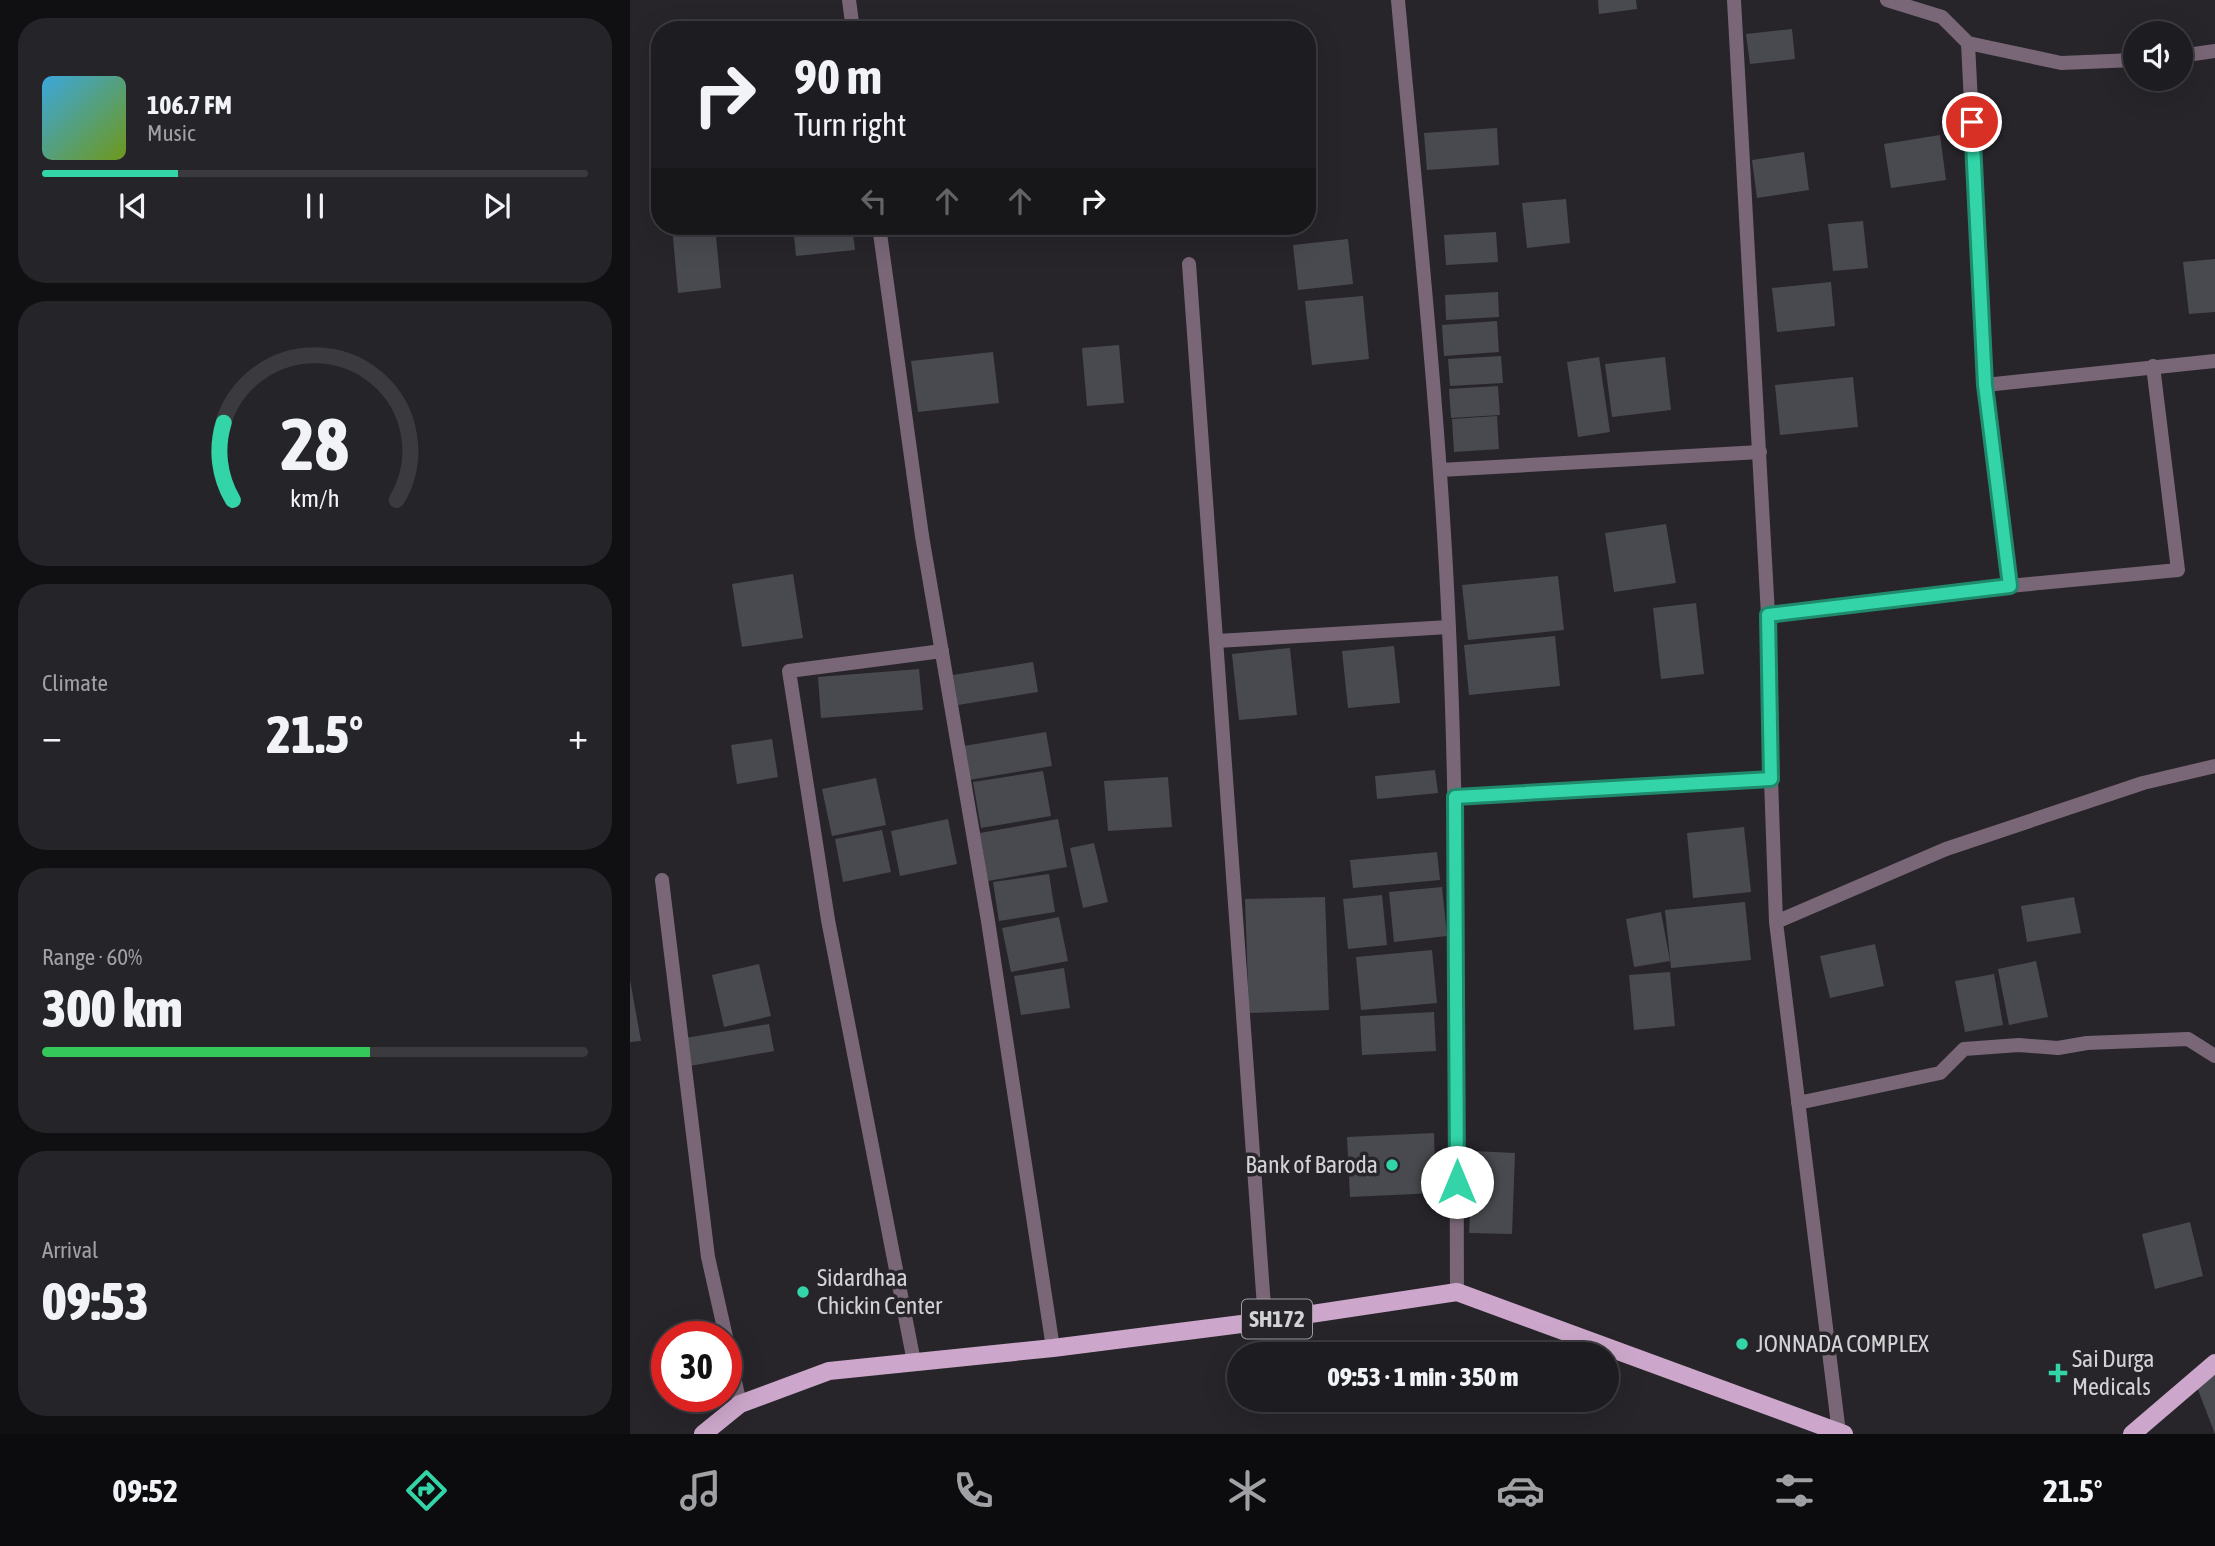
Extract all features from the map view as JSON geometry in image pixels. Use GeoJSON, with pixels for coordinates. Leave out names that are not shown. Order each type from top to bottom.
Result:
{"type":"FeatureCollection","features":[{"type":"Feature","properties":{"kind":"main road","name":"SH172"},"geometry":{"type":"LineString","coordinates":[[742,1403],[829,1371],[1053,1348],[1265,1321],[1457,1292],[1842,1433]]}},
{"type":"Feature","properties":{"kind":"main road"},"geometry":{"type":"LineString","coordinates":[[2132,1434],[2215,1363]]}},
{"type":"Feature","properties":{"kind":"main road","name":"SH172"},"geometry":{"type":"LineString","coordinates":[[703,1434],[730,1412]]}},
{"type":"Feature","properties":{"kind":"street"},"geometry":{"type":"LineString","coordinates":[[849,0],[852,21]]}},
{"type":"Feature","properties":{"kind":"street"},"geometry":{"type":"LineString","coordinates":[[1398,0],[1440,470],[1449,627],[1455,797],[1457,1292]]}},
{"type":"Feature","properties":{"kind":"street"},"geometry":{"type":"LineString","coordinates":[[1749,0],[1734,4],[1768,615],[1776,922],[1842,1433]]}},
{"type":"Feature","properties":{"kind":"street"},"geometry":{"type":"LineString","coordinates":[[1887,0],[1942,17],[1968,43],[2061,63],[2123,60]]}},
{"type":"Feature","properties":{"kind":"street"},"geometry":{"type":"LineString","coordinates":[[1968,43],[1985,385],[2010,586]]}},
{"type":"Feature","properties":{"kind":"street"},"geometry":{"type":"LineString","coordinates":[[2193,54],[2215,51]]}},
{"type":"Feature","properties":{"kind":"street"},"geometry":{"type":"LineString","coordinates":[[880,235],[922,536],[988,921],[1053,1348]]}},
{"type":"Feature","properties":{"kind":"street"},"geometry":{"type":"LineString","coordinates":[[1189,264],[1265,1321]]}},
{"type":"Feature","properties":{"kind":"street"},"geometry":{"type":"LineString","coordinates":[[1985,385],[2215,361]]}},
{"type":"Feature","properties":{"kind":"street"},"geometry":{"type":"LineString","coordinates":[[1768,615],[2010,586],[2178,570],[2153,366]]}},
{"type":"Feature","properties":{"kind":"street"},"geometry":{"type":"LineString","coordinates":[[1440,470],[1760,452]]}},
{"type":"Feature","properties":{"kind":"street"},"geometry":{"type":"LineString","coordinates":[[1217,641],[1449,627]]}},
{"type":"Feature","properties":{"kind":"street"},"geometry":{"type":"LineString","coordinates":[[914,1362],[828,920],[789,671],[942,651]]}},
{"type":"Feature","properties":{"kind":"street"},"geometry":{"type":"LineString","coordinates":[[1776,922],[1946,849],[2143,783],[2215,766]]}},
{"type":"Feature","properties":{"kind":"street"},"geometry":{"type":"LineString","coordinates":[[1455,797],[1771,779]]}},
{"type":"Feature","properties":{"kind":"street"},"geometry":{"type":"LineString","coordinates":[[662,880],[709,1256],[722,1321]]}},
{"type":"Feature","properties":{"kind":"street"},"geometry":{"type":"LineString","coordinates":[[1798,1103],[1940,1073],[1964,1049],[2019,1045],[2058,1048],[2087,1043],[2188,1039],[2215,1056]]}},
{"type":"Feature","properties":{"kind":"building"},"geometry":{"type":"Polygon","coordinates":[[[1598,0],[1636,0],[1637,9],[1599,14],[1598,0]]]}},
{"type":"Feature","properties":{"kind":"building"},"geometry":{"type":"Polygon","coordinates":[[[1792,29],[1795,59],[1750,64],[1746,34],[1792,29]]]}},
{"type":"Feature","properties":{"kind":"building"},"geometry":{"type":"Polygon","coordinates":[[[1497,128],[1499,165],[1427,170],[1424,133],[1497,128]]]}},
{"type":"Feature","properties":{"kind":"building"},"geometry":{"type":"Polygon","coordinates":[[[1940,135],[1946,180],[1891,188],[1884,144],[1940,135]]]}},
{"type":"Feature","properties":{"kind":"building"},"geometry":{"type":"Polygon","coordinates":[[[1804,152],[1809,190],[1757,198],[1752,160],[1804,152]]]}},
{"type":"Feature","properties":{"kind":"building"},"geometry":{"type":"Polygon","coordinates":[[[1566,199],[1570,243],[1527,248],[1522,203],[1566,199]]]}},
{"type":"Feature","properties":{"kind":"building"},"geometry":{"type":"Polygon","coordinates":[[[1863,221],[1868,268],[1833,271],[1828,224],[1863,221]]]}},
{"type":"Feature","properties":{"kind":"building"},"geometry":{"type":"Polygon","coordinates":[[[1496,232],[1498,262],[1446,265],[1444,235],[1496,232]]]}},
{"type":"Feature","properties":{"kind":"building"},"geometry":{"type":"Polygon","coordinates":[[[673,235],[716,235],[721,288],[678,293],[673,235]]]}},
{"type":"Feature","properties":{"kind":"building"},"geometry":{"type":"Polygon","coordinates":[[[794,235],[853,235],[855,250],[796,256],[794,235]]]}},
{"type":"Feature","properties":{"kind":"building"},"geometry":{"type":"Polygon","coordinates":[[[1348,239],[1353,284],[1298,290],[1293,245],[1348,239]]]}},
{"type":"Feature","properties":{"kind":"building"},"geometry":{"type":"Polygon","coordinates":[[[2215,259],[2215,312],[2189,314],[2183,262],[2215,259]]]}},
{"type":"Feature","properties":{"kind":"building"},"geometry":{"type":"Polygon","coordinates":[[[1831,282],[1835,326],[1777,332],[1772,288],[1831,282]]]}},
{"type":"Feature","properties":{"kind":"building"},"geometry":{"type":"Polygon","coordinates":[[[1498,292],[1499,317],[1446,320],[1445,295],[1498,292]]]}},
{"type":"Feature","properties":{"kind":"building"},"geometry":{"type":"Polygon","coordinates":[[[1363,296],[1369,359],[1312,365],[1305,301],[1363,296]]]}},
{"type":"Feature","properties":{"kind":"building"},"geometry":{"type":"Polygon","coordinates":[[[1497,321],[1499,352],[1444,356],[1442,325],[1497,321]]]}},
{"type":"Feature","properties":{"kind":"building"},"geometry":{"type":"Polygon","coordinates":[[[1119,345],[1124,403],[1087,406],[1082,348],[1119,345]]]}},
{"type":"Feature","properties":{"kind":"building"},"geometry":{"type":"Polygon","coordinates":[[[993,352],[999,403],[918,412],[911,361],[993,352]]]}},
{"type":"Feature","properties":{"kind":"building"},"geometry":{"type":"Polygon","coordinates":[[[1501,356],[1503,383],[1450,386],[1448,359],[1501,356]]]}},
{"type":"Feature","properties":{"kind":"building"},"geometry":{"type":"Polygon","coordinates":[[[1599,357],[1610,432],[1578,437],[1567,362],[1599,357]]]}},
{"type":"Feature","properties":{"kind":"building"},"geometry":{"type":"Polygon","coordinates":[[[1665,357],[1671,410],[1612,417],[1605,364],[1665,357]]]}},
{"type":"Feature","properties":{"kind":"building"},"geometry":{"type":"Polygon","coordinates":[[[1853,377],[1858,427],[1780,435],[1775,385],[1853,377]]]}},
{"type":"Feature","properties":{"kind":"building"},"geometry":{"type":"Polygon","coordinates":[[[1498,386],[1500,415],[1451,418],[1449,389],[1498,386]]]}},
{"type":"Feature","properties":{"kind":"building"},"geometry":{"type":"Polygon","coordinates":[[[1497,416],[1499,449],[1454,452],[1452,419],[1497,416]]]}},
{"type":"Feature","properties":{"kind":"building"},"geometry":{"type":"Polygon","coordinates":[[[1666,524],[1676,583],[1614,592],[1605,533],[1666,524]]]}},
{"type":"Feature","properties":{"kind":"building"},"geometry":{"type":"Polygon","coordinates":[[[793,574],[803,638],[742,647],[732,584],[793,574]]]}},
{"type":"Feature","properties":{"kind":"building"},"geometry":{"type":"Polygon","coordinates":[[[1558,576],[1564,630],[1468,640],[1462,585],[1558,576]]]}},
{"type":"Feature","properties":{"kind":"building"},"geometry":{"type":"Polygon","coordinates":[[[1696,603],[1704,674],[1661,679],[1653,608],[1696,603]]]}},
{"type":"Feature","properties":{"kind":"building"},"geometry":{"type":"Polygon","coordinates":[[[1555,636],[1560,686],[1469,695],[1464,645],[1555,636]]]}},
{"type":"Feature","properties":{"kind":"building"},"geometry":{"type":"Polygon","coordinates":[[[1394,646],[1400,703],[1348,708],[1342,651],[1394,646]]]}},
{"type":"Feature","properties":{"kind":"building"},"geometry":{"type":"Polygon","coordinates":[[[1290,648],[1297,715],[1239,720],[1232,654],[1290,648]]]}},
{"type":"Feature","properties":{"kind":"building"},"geometry":{"type":"Polygon","coordinates":[[[1033,662],[1038,692],[958,705],[953,675],[1033,662]]]}},
{"type":"Feature","properties":{"kind":"building"},"geometry":{"type":"Polygon","coordinates":[[[919,669],[923,710],[821,718],[818,677],[919,669]]]}},
{"type":"Feature","properties":{"kind":"building"},"geometry":{"type":"Polygon","coordinates":[[[1046,732],[1052,766],[969,780],[964,746],[1046,732]]]}},
{"type":"Feature","properties":{"kind":"building"},"geometry":{"type":"Polygon","coordinates":[[[772,739],[778,777],[737,784],[731,745],[772,739]]]}},
{"type":"Feature","properties":{"kind":"building"},"geometry":{"type":"Polygon","coordinates":[[[1435,770],[1438,793],[1377,799],[1375,776],[1435,770]]]}},
{"type":"Feature","properties":{"kind":"building"},"geometry":{"type":"Polygon","coordinates":[[[1043,771],[1051,816],[981,828],[973,782],[1043,771]]]}},
{"type":"Feature","properties":{"kind":"building"},"geometry":{"type":"Polygon","coordinates":[[[1168,777],[1172,827],[1108,831],[1104,781],[1168,777]]]}},
{"type":"Feature","properties":{"kind":"building"},"geometry":{"type":"Polygon","coordinates":[[[876,778],[886,825],[832,836],[822,789],[876,778]]]}},
{"type":"Feature","properties":{"kind":"building"},"geometry":{"type":"Polygon","coordinates":[[[948,819],[957,864],[900,876],[891,831],[948,819]]]}},
{"type":"Feature","properties":{"kind":"building"},"geometry":{"type":"Polygon","coordinates":[[[1058,819],[1067,867],[988,881],[980,833],[1058,819]]]}},
{"type":"Feature","properties":{"kind":"building"},"geometry":{"type":"Polygon","coordinates":[[[1744,827],[1751,892],[1693,898],[1687,833],[1744,827]]]}},
{"type":"Feature","properties":{"kind":"building"},"geometry":{"type":"Polygon","coordinates":[[[882,830],[891,872],[843,882],[835,839],[882,830]]]}},
{"type":"Feature","properties":{"kind":"building"},"geometry":{"type":"Polygon","coordinates":[[[1094,843],[1108,902],[1083,908],[1070,848],[1094,843]]]}},
{"type":"Feature","properties":{"kind":"building"},"geometry":{"type":"Polygon","coordinates":[[[1437,852],[1440,880],[1353,888],[1350,860],[1437,852]]]}},
{"type":"Feature","properties":{"kind":"building"},"geometry":{"type":"Polygon","coordinates":[[[1049,874],[1055,912],[999,921],[993,882],[1049,874]]]}},
{"type":"Feature","properties":{"kind":"building"},"geometry":{"type":"Polygon","coordinates":[[[1442,887],[1447,936],[1394,942],[1389,892],[1442,887]]]}},
{"type":"Feature","properties":{"kind":"building"},"geometry":{"type":"Polygon","coordinates":[[[1382,895],[1387,945],[1348,949],[1343,899],[1382,895]]]}},
{"type":"Feature","properties":{"kind":"building"},"geometry":{"type":"Polygon","coordinates":[[[1325,897],[1329,1010],[1249,1013],[1245,899],[1325,897]]]}},
{"type":"Feature","properties":{"kind":"building"},"geometry":{"type":"Polygon","coordinates":[[[2074,897],[2081,933],[2027,942],[2021,906],[2074,897]]]}},
{"type":"Feature","properties":{"kind":"building"},"geometry":{"type":"Polygon","coordinates":[[[1745,902],[1751,960],[1671,968],[1665,910],[1745,902]]]}},
{"type":"Feature","properties":{"kind":"building"},"geometry":{"type":"Polygon","coordinates":[[[1661,912],[1670,961],[1634,967],[1626,919],[1661,912]]]}},
{"type":"Feature","properties":{"kind":"building"},"geometry":{"type":"Polygon","coordinates":[[[1059,917],[1068,961],[1011,972],[1002,928],[1059,917]]]}},
{"type":"Feature","properties":{"kind":"building"},"geometry":{"type":"Polygon","coordinates":[[[1875,944],[1884,986],[1830,998],[1820,956],[1875,944]]]}},
{"type":"Feature","properties":{"kind":"building"},"geometry":{"type":"Polygon","coordinates":[[[1432,950],[1437,1003],[1361,1010],[1356,957],[1432,950]]]}},
{"type":"Feature","properties":{"kind":"building"},"geometry":{"type":"Polygon","coordinates":[[[2036,961],[2048,1017],[2009,1025],[1998,969],[2036,961]]]}},
{"type":"Feature","properties":{"kind":"building"},"geometry":{"type":"Polygon","coordinates":[[[759,964],[771,1016],[724,1027],[712,975],[759,964]]]}},
{"type":"Feature","properties":{"kind":"building"},"geometry":{"type":"Polygon","coordinates":[[[1064,968],[1070,1008],[1021,1015],[1014,976],[1064,968]]]}},
{"type":"Feature","properties":{"kind":"building"},"geometry":{"type":"Polygon","coordinates":[[[1670,972],[1675,1026],[1634,1030],[1629,975],[1670,972]]]}},
{"type":"Feature","properties":{"kind":"building"},"geometry":{"type":"Polygon","coordinates":[[[1994,974],[2003,1025],[1965,1032],[1955,981],[1994,974]]]}},
{"type":"Feature","properties":{"kind":"building"},"geometry":{"type":"Polygon","coordinates":[[[630,980],[641,1041],[630,1042],[630,980]]]}},
{"type":"Feature","properties":{"kind":"building"},"geometry":{"type":"Polygon","coordinates":[[[1434,1012],[1436,1051],[1362,1055],[1360,1016],[1434,1012]]]}},
{"type":"Feature","properties":{"kind":"building"},"geometry":{"type":"Polygon","coordinates":[[[769,1024],[774,1051],[690,1066],[685,1038],[769,1024]]]}},
{"type":"Feature","properties":{"kind":"building","name":"Bank of Baroda"},"geometry":{"type":"Polygon","coordinates":[[[1434,1133],[1436,1193],[1350,1197],[1347,1137],[1434,1133]]]}},
{"type":"Feature","properties":{"kind":"building"},"geometry":{"type":"Polygon","coordinates":[[[1473,1151],[1515,1153],[1512,1234],[1469,1233],[1473,1151]]]}},
{"type":"Feature","properties":{"kind":"building"},"geometry":{"type":"Polygon","coordinates":[[[2190,1222],[2203,1276],[2155,1289],[2142,1234],[2190,1222]]]}},
{"type":"Feature","properties":{"kind":"building"},"geometry":{"type":"Polygon","coordinates":[[[2215,1375],[2215,1434],[2195,1382],[2215,1375]]]}},
{"type":"Feature","properties":{"kind":"place","name":"Bank of Baroda"},"geometry":{"type":"Point","coordinates":[1392,1165]}},
{"type":"Feature","properties":{"kind":"place","name":"Sidardhaa Chickin Center"},"geometry":{"type":"Point","coordinates":[803,1292]}},
{"type":"Feature","properties":{"kind":"place","name":"JONNADA COMPLEX"},"geometry":{"type":"Point","coordinates":[1742,1344]}},
{"type":"Feature","properties":{"kind":"place","name":"Sai Durga Medicals"},"geometry":{"type":"Point","coordinates":[2058,1373]}},
{"type":"Feature","properties":{"kind":"route"},"geometry":{"type":"LineString","coordinates":[[1457,1182],[1455,797],[1771,779],[1768,615],[2010,586],[1985,385],[1972,122]]}}]}
